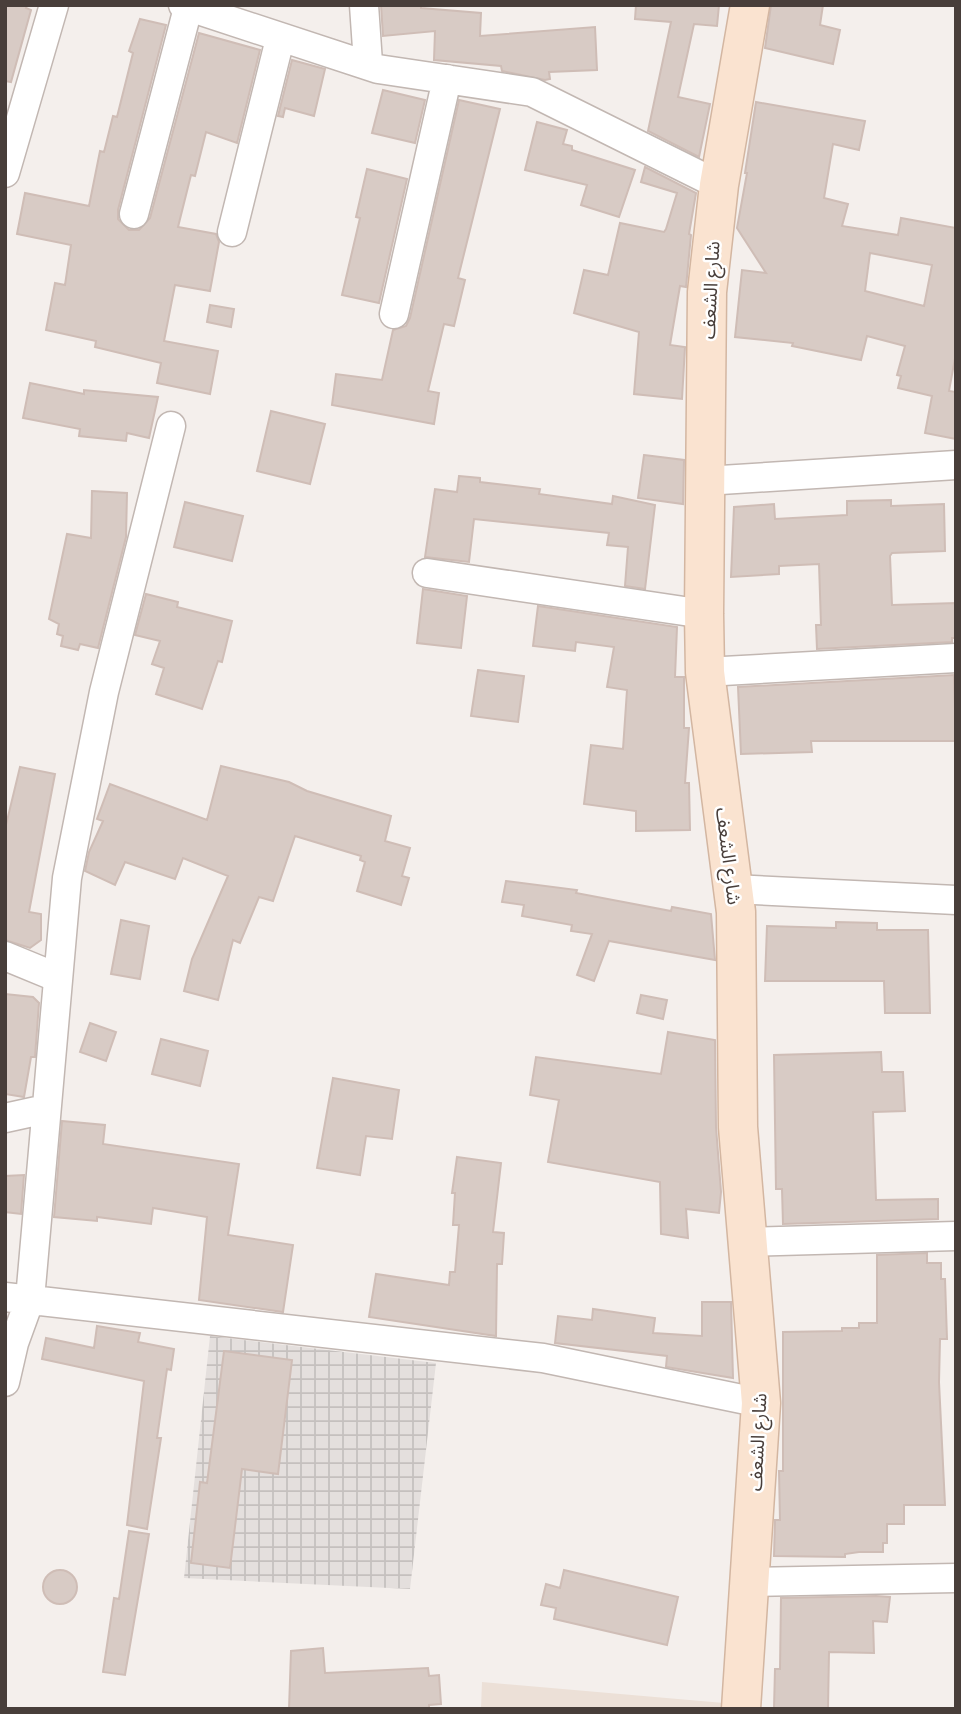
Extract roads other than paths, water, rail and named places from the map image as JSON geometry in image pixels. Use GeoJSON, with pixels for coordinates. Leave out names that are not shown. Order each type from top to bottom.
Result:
{"type":"FeatureCollection","features":[{"type":"Feature","properties":{"kind":"street"},"geometry":{"type":"LineString","coordinates":[[5,173],[54,5]]}},
{"type":"Feature","properties":{"kind":"street"},"geometry":{"type":"LineString","coordinates":[[364,5],[368,63]]}},
{"type":"Feature","properties":{"kind":"street","name":"شارع الشعف"},"geometry":{"type":"LineString","coordinates":[[741,1709],[761,1403],[738,1127],[733,890],[705,672],[704,614],[707,292],[719,185],[750,5]]}},
{"type":"Feature","properties":{"kind":"street"},"geometry":{"type":"LineString","coordinates":[[134,214],[186,6],[280,39],[368,63],[379,69],[532,92],[719,185]]}},
{"type":"Feature","properties":{"kind":"street"},"geometry":{"type":"LineString","coordinates":[[232,232],[280,39]]}},
{"type":"Feature","properties":{"kind":"street"},"geometry":{"type":"LineString","coordinates":[[394,314],[447,79]]}},
{"type":"Feature","properties":{"kind":"street"},"geometry":{"type":"LineString","coordinates":[[5,1382],[14,1343],[17,1298],[46,1109],[67,878],[101,705],[171,426]]}},
{"type":"Feature","properties":{"kind":"street"},"geometry":{"type":"LineString","coordinates":[[705,481],[956,466]]}},
{"type":"Feature","properties":{"kind":"street"},"geometry":{"type":"LineString","coordinates":[[427,573],[704,614]]}},
{"type":"Feature","properties":{"kind":"street"},"geometry":{"type":"LineString","coordinates":[[705,672],[956,658]]}},
{"type":"Feature","properties":{"kind":"street"},"geometry":{"type":"LineString","coordinates":[[733,890],[956,900]]}},
{"type":"Feature","properties":{"kind":"street"},"geometry":{"type":"LineString","coordinates":[[5,956],[56,977]]}},
{"type":"Feature","properties":{"kind":"street"},"geometry":{"type":"LineString","coordinates":[[5,1118],[46,1109]]}},
{"type":"Feature","properties":{"kind":"street"},"geometry":{"type":"LineString","coordinates":[[746,1242],[956,1237]]}},
{"type":"Feature","properties":{"kind":"street"},"geometry":{"type":"LineString","coordinates":[[17,1298],[543,1358],[761,1403]]}},
{"type":"Feature","properties":{"kind":"street"},"geometry":{"type":"LineString","coordinates":[[748,1582],[955,1578],[956,1558]]}}]}
